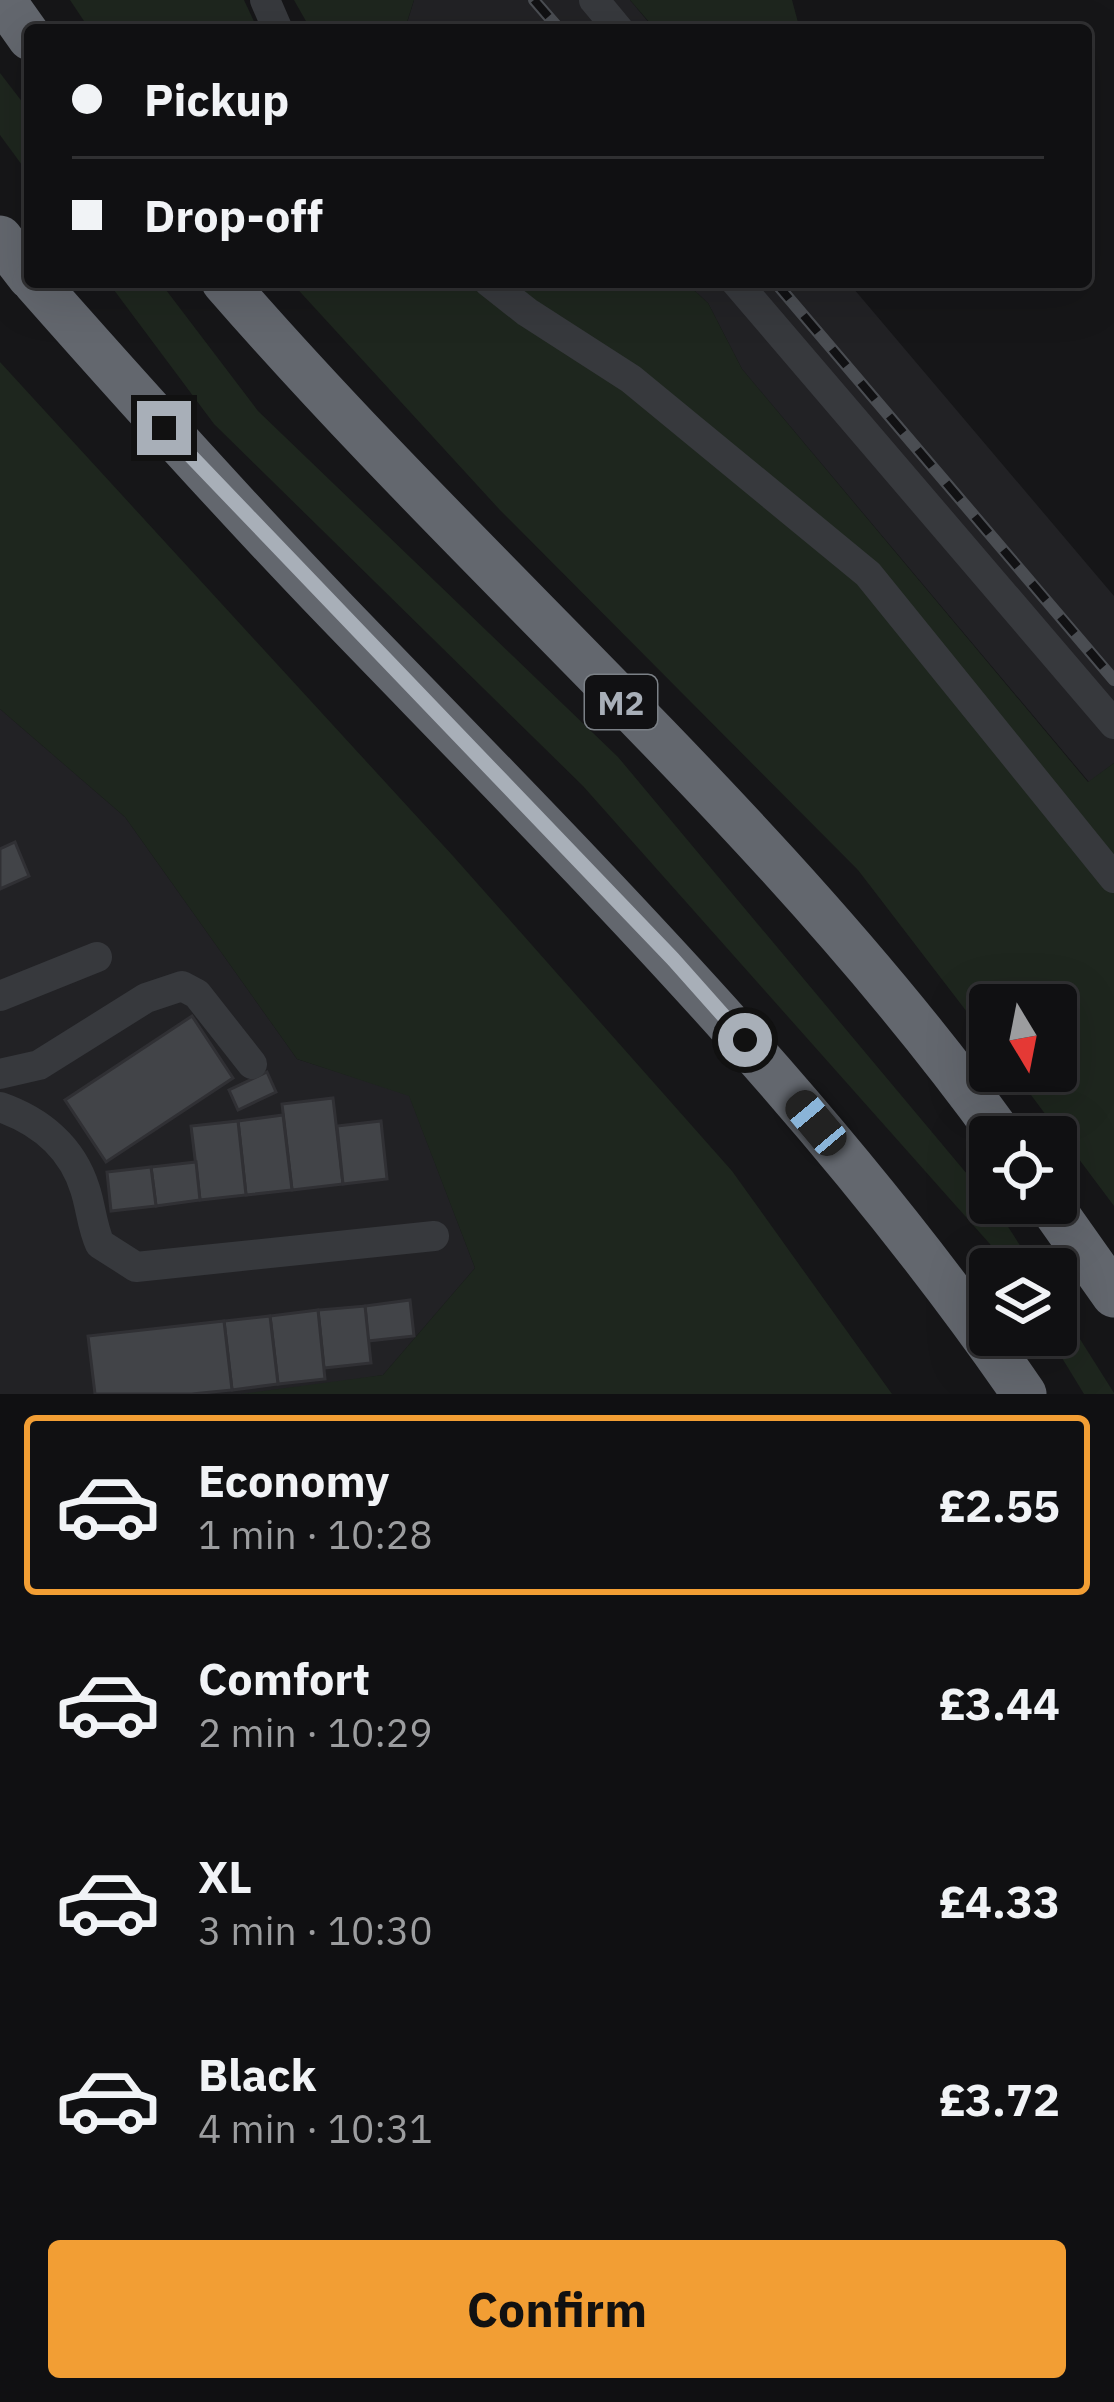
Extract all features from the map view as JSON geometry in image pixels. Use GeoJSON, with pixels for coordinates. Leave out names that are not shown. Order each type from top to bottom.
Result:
{"type":"FeatureCollection","features":[{"type":"Feature","properties":{"kind":"highway"},"geometry":{"type":"LineString","coordinates":[[3,0],[24,30]]}},
{"type":"Feature","properties":{"kind":"highway"},"geometry":{"type":"LineString","coordinates":[[0,238],[24,269]]}},
{"type":"Feature","properties":{"kind":"highway"},"geometry":{"type":"LineString","coordinates":[[40,288],[164,428],[728,1021],[874,1193],[1024,1394]]}},
{"type":"Feature","properties":{"kind":"highway","name":"M2"},"geometry":{"type":"LineString","coordinates":[[229,288],[314,386],[790,880],[885,988],[986,1116]]}},
{"type":"Feature","properties":{"kind":"highway"},"geometry":{"type":"LineString","coordinates":[[1064,1224],[1114,1295]]}},
{"type":"Feature","properties":{"kind":"lane"},"geometry":{"type":"LineString","coordinates":[[594,0],[615,24]]}},
{"type":"Feature","properties":{"kind":"lane"},"geometry":{"type":"LineString","coordinates":[[496,288],[631,380],[868,574],[1114,878]]}},
{"type":"Feature","properties":{"kind":"lane"},"geometry":{"type":"LineString","coordinates":[[741,288],[1114,724]]}},
{"type":"Feature","properties":{"kind":"lane"},"geometry":{"type":"LineString","coordinates":[[0,996],[98,957]]}},
{"type":"Feature","properties":{"kind":"lane"},"geometry":{"type":"LineString","coordinates":[[0,1075],[39,1066],[146,998],[182,986],[197,994],[252,1064]]}},
{"type":"Feature","properties":{"kind":"lane"},"geometry":{"type":"LineString","coordinates":[[0,1107],[27,1116],[52,1136],[81,1178],[100,1244],[131,1265],[203,1262],[434,1236]]}},
{"type":"Feature","properties":{"kind":"shaded area"},"geometry":{"type":"Polygon","coordinates":[[[70,0],[244,0],[255,24],[86,24],[70,0]]]}},
{"type":"Feature","properties":{"kind":"shaded area"},"geometry":{"type":"Polygon","coordinates":[[[294,0],[414,0],[408,24],[308,24],[294,0]]]}},
{"type":"Feature","properties":{"kind":"shaded area"},"geometry":{"type":"Polygon","coordinates":[[[414,0],[630,0],[650,24],[408,24],[414,0]]]}},
{"type":"Feature","properties":{"kind":"shaded area"},"geometry":{"type":"Polygon","coordinates":[[[630,0],[792,0],[798,24],[651,24],[630,0]]]}},
{"type":"Feature","properties":{"kind":"shaded area"},"geometry":{"type":"Polygon","coordinates":[[[0,73],[24,104],[24,168],[0,135],[0,73]]]}},
{"type":"Feature","properties":{"kind":"shaded area"},"geometry":{"type":"Polygon","coordinates":[[[112,288],[165,288],[258,411],[618,757],[969,1176],[969,1220],[583,786],[214,424],[112,288]]]}},
{"type":"Feature","properties":{"kind":"shaded area"},"geometry":{"type":"Polygon","coordinates":[[[296,288],[692,288],[708,303],[742,369],[1088,782],[1114,763],[1114,1206],[1077,1157],[1077,1116],[1047,1116],[1029,1092],[1077,1092],[1077,984],[969,984],[969,1015],[858,870],[499,509],[296,288]]]}},
{"type":"Feature","properties":{"kind":"shaded area"},"geometry":{"type":"Polygon","coordinates":[[[692,288],[853,288],[1114,596],[1114,763],[1089,782],[742,369],[708,303],[692,288]]]}},
{"type":"Feature","properties":{"kind":"shaded area"},"geometry":{"type":"Polygon","coordinates":[[[0,362],[453,856],[732,1171],[892,1394],[241,1394],[383,1375],[475,1268],[409,1096],[297,1059],[125,817],[0,709],[0,362]]]}},
{"type":"Feature","properties":{"kind":"shaded area"},"geometry":{"type":"Polygon","coordinates":[[[0,709],[125,817],[297,1059],[409,1095],[475,1268],[383,1375],[271,1394],[0,1394],[0,709]]]}},
{"type":"Feature","properties":{"kind":"shaded area"},"geometry":{"type":"Polygon","coordinates":[[[972,1224],[1006,1224],[1022,1248],[993,1248],[972,1224]]]}},
{"type":"Feature","properties":{"kind":"shaded area"},"geometry":{"type":"Polygon","coordinates":[[[1077,1335],[1114,1394],[1084,1394],[1061,1356],[1077,1356],[1077,1335]]]}},
{"type":"Feature","properties":{"kind":"building"},"geometry":{"type":"Polygon","coordinates":[[[15,842],[29,876],[0,889],[0,849],[15,842]]]}},
{"type":"Feature","properties":{"kind":"building"},"geometry":{"type":"Polygon","coordinates":[[[192,1016],[233,1078],[106,1162],[65,1100],[192,1016]]]}},
{"type":"Feature","properties":{"kind":"building"},"geometry":{"type":"Polygon","coordinates":[[[267,1072],[276,1092],[238,1110],[229,1090],[267,1072]]]}},
{"type":"Feature","properties":{"kind":"building"},"geometry":{"type":"Polygon","coordinates":[[[333,1098],[343,1184],[292,1190],[282,1104],[333,1098]]]}},
{"type":"Feature","properties":{"kind":"building"},"geometry":{"type":"Polygon","coordinates":[[[283,1115],[292,1190],[246,1195],[238,1121],[283,1115]]]}},
{"type":"Feature","properties":{"kind":"building"},"geometry":{"type":"Polygon","coordinates":[[[238,1121],[246,1195],[200,1200],[191,1126],[238,1121]]]}},
{"type":"Feature","properties":{"kind":"building"},"geometry":{"type":"Polygon","coordinates":[[[381,1121],[387,1179],[343,1184],[337,1126],[381,1121]]]}},
{"type":"Feature","properties":{"kind":"building"},"geometry":{"type":"Polygon","coordinates":[[[196,1162],[200,1200],[156,1206],[151,1167],[196,1162]]]}},
{"type":"Feature","properties":{"kind":"building"},"geometry":{"type":"Polygon","coordinates":[[[151,1167],[156,1206],[111,1211],[107,1172],[151,1167]]]}},
{"type":"Feature","properties":{"kind":"building"},"geometry":{"type":"Polygon","coordinates":[[[410,1300],[414,1336],[368,1341],[365,1306],[410,1300]]]}},
{"type":"Feature","properties":{"kind":"building"},"geometry":{"type":"Polygon","coordinates":[[[365,1306],[371,1363],[324,1368],[318,1310],[365,1306]]]}},
{"type":"Feature","properties":{"kind":"building"},"geometry":{"type":"Polygon","coordinates":[[[318,1310],[325,1379],[278,1384],[270,1316],[318,1310]]]}},
{"type":"Feature","properties":{"kind":"building"},"geometry":{"type":"Polygon","coordinates":[[[270,1316],[278,1384],[232,1390],[224,1321],[270,1316]]]}},
{"type":"Feature","properties":{"kind":"building"},"geometry":{"type":"Polygon","coordinates":[[[224,1321],[232,1390],[95,1394],[88,1336],[224,1321]]]}},
{"type":"Feature","properties":{"kind":"railway"},"geometry":{"type":"LineString","coordinates":[[534,0],[555,24]]}},
{"type":"Feature","properties":{"kind":"railway"},"geometry":{"type":"LineString","coordinates":[[780,288],[1114,680]]}},
{"type":"Feature","properties":{"kind":"route"},"geometry":{"type":"LineString","coordinates":[[164,428],[745,1040]]}}]}
